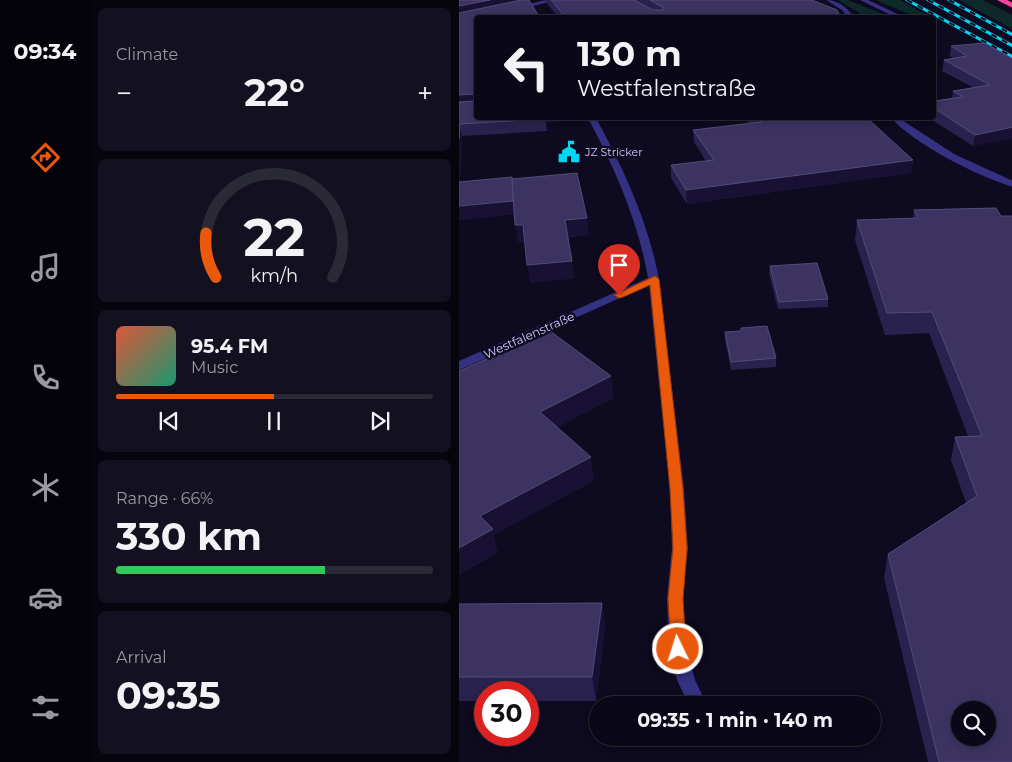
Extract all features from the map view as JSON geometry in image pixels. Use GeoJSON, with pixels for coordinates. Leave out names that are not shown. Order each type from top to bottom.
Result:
{"type":"FeatureCollection","features":[{"type":"Feature","properties":{"kind":"highway"},"geometry":{"type":"LineString","coordinates":[[1001,0],[1012,6]]}},
{"type":"Feature","properties":{"kind":"street"},"geometry":{"type":"LineString","coordinates":[[505,10],[555,0]]}},
{"type":"Feature","properties":{"kind":"street"},"geometry":{"type":"LineString","coordinates":[[829,0],[844,9],[849,15]]}},
{"type":"Feature","properties":{"kind":"street"},"geometry":{"type":"LineString","coordinates":[[863,0],[896,15]]}},
{"type":"Feature","properties":{"kind":"street"},"geometry":{"type":"LineString","coordinates":[[593,120],[631,197],[642,225],[650,251],[655,279],[677,489],[680,548],[675,599],[678,649],[686,680],[694,696]]}},
{"type":"Feature","properties":{"kind":"street"},"geometry":{"type":"LineString","coordinates":[[898,120],[949,156],[990,176],[1012,184]]}},
{"type":"Feature","properties":{"kind":"street","name":"Westfalenstraße"},"geometry":{"type":"LineString","coordinates":[[459,366],[655,279]]}},
{"type":"Feature","properties":{"kind":"green space"},"geometry":{"type":"Polygon","coordinates":[[[838,0],[848,0],[885,15],[863,15],[838,0]]]}},
{"type":"Feature","properties":{"kind":"green space"},"geometry":{"type":"Polygon","coordinates":[[[876,0],[900,0],[927,15],[910,15],[876,0]]]}},
{"type":"Feature","properties":{"kind":"green space"},"geometry":{"type":"Polygon","coordinates":[[[959,0],[983,0],[1012,15],[1012,29],[959,0]]]}},
{"type":"Feature","properties":{"kind":"building"},"geometry":{"type":"Polygon","coordinates":[[[459,0],[490,0],[459,6],[459,0]]]}},
{"type":"Feature","properties":{"kind":"building"},"geometry":{"type":"Polygon","coordinates":[[[529,0],[538,15],[474,15],[474,94],[459,95],[459,13],[529,0]]]}},
{"type":"Feature","properties":{"kind":"building"},"geometry":{"type":"Polygon","coordinates":[[[551,0],[634,0],[653,10],[663,10],[664,8],[650,0],[812,0],[837,10],[840,15],[564,15],[551,0]]]}},
{"type":"Feature","properties":{"kind":"building"},"geometry":{"type":"Polygon","coordinates":[[[985,43],[1013,59],[1013,127],[975,135],[936,109],[936,101],[963,97],[953,91],[990,85],[944,60],[967,56],[951,46],[985,43]]]}},
{"type":"Feature","properties":{"kind":"building"},"geometry":{"type":"Polygon","coordinates":[[[474,101],[474,120],[528,120],[460,124],[459,139],[459,102],[474,101]]]}},
{"type":"Feature","properties":{"kind":"building"},"geometry":{"type":"Polygon","coordinates":[[[759,120],[869,120],[913,160],[686,190],[671,165],[714,160],[693,130],[761,122],[759,120]]]}},
{"type":"Feature","properties":{"kind":"building"},"geometry":{"type":"Polygon","coordinates":[[[577,173],[587,218],[565,220],[572,261],[527,265],[523,225],[515,225],[512,179],[577,173]]]}},
{"type":"Feature","properties":{"kind":"building"},"geometry":{"type":"Polygon","coordinates":[[[512,177],[513,201],[459,206],[459,182],[512,177]]]}},
{"type":"Feature","properties":{"kind":"building"},"geometry":{"type":"Polygon","coordinates":[[[996,208],[1001,216],[1013,216],[1013,762],[939,762],[888,554],[977,496],[955,437],[982,436],[932,312],[887,313],[857,220],[918,218],[914,210],[996,208]]]}},
{"type":"Feature","properties":{"kind":"building"},"geometry":{"type":"Polygon","coordinates":[[[817,263],[828,299],[779,302],[770,266],[817,263]]]}},
{"type":"Feature","properties":{"kind":"building"},"geometry":{"type":"Polygon","coordinates":[[[767,326],[776,358],[731,362],[725,332],[741,331],[741,328],[767,326]]]}},
{"type":"Feature","properties":{"kind":"building"},"geometry":{"type":"Polygon","coordinates":[[[550,331],[611,376],[540,412],[591,457],[480,516],[493,529],[459,548],[459,371],[550,331]]]}},
{"type":"Feature","properties":{"kind":"building"},"geometry":{"type":"Polygon","coordinates":[[[602,603],[592,677],[459,677],[459,604],[602,603]]]}},
{"type":"Feature","properties":{"kind":"railway"},"geometry":{"type":"LineString","coordinates":[[907,0],[935,15]]}},
{"type":"Feature","properties":{"kind":"railway"},"geometry":{"type":"LineString","coordinates":[[928,0],[1013,46]]}},
{"type":"Feature","properties":{"kind":"railway"},"geometry":{"type":"LineString","coordinates":[[949,0],[1013,35]]}},
{"type":"Feature","properties":{"kind":"railway"},"geometry":{"type":"LineString","coordinates":[[936,16],[1013,57]]}},
{"type":"Feature","properties":{"kind":"place","name":"JZ Stricker"},"geometry":{"type":"Point","coordinates":[569,152]}},
{"type":"Feature","properties":{"kind":"route"},"geometry":{"type":"LineString","coordinates":[[619,295],[655,279],[677,489],[680,548],[675,599],[678,649]]}}]}
